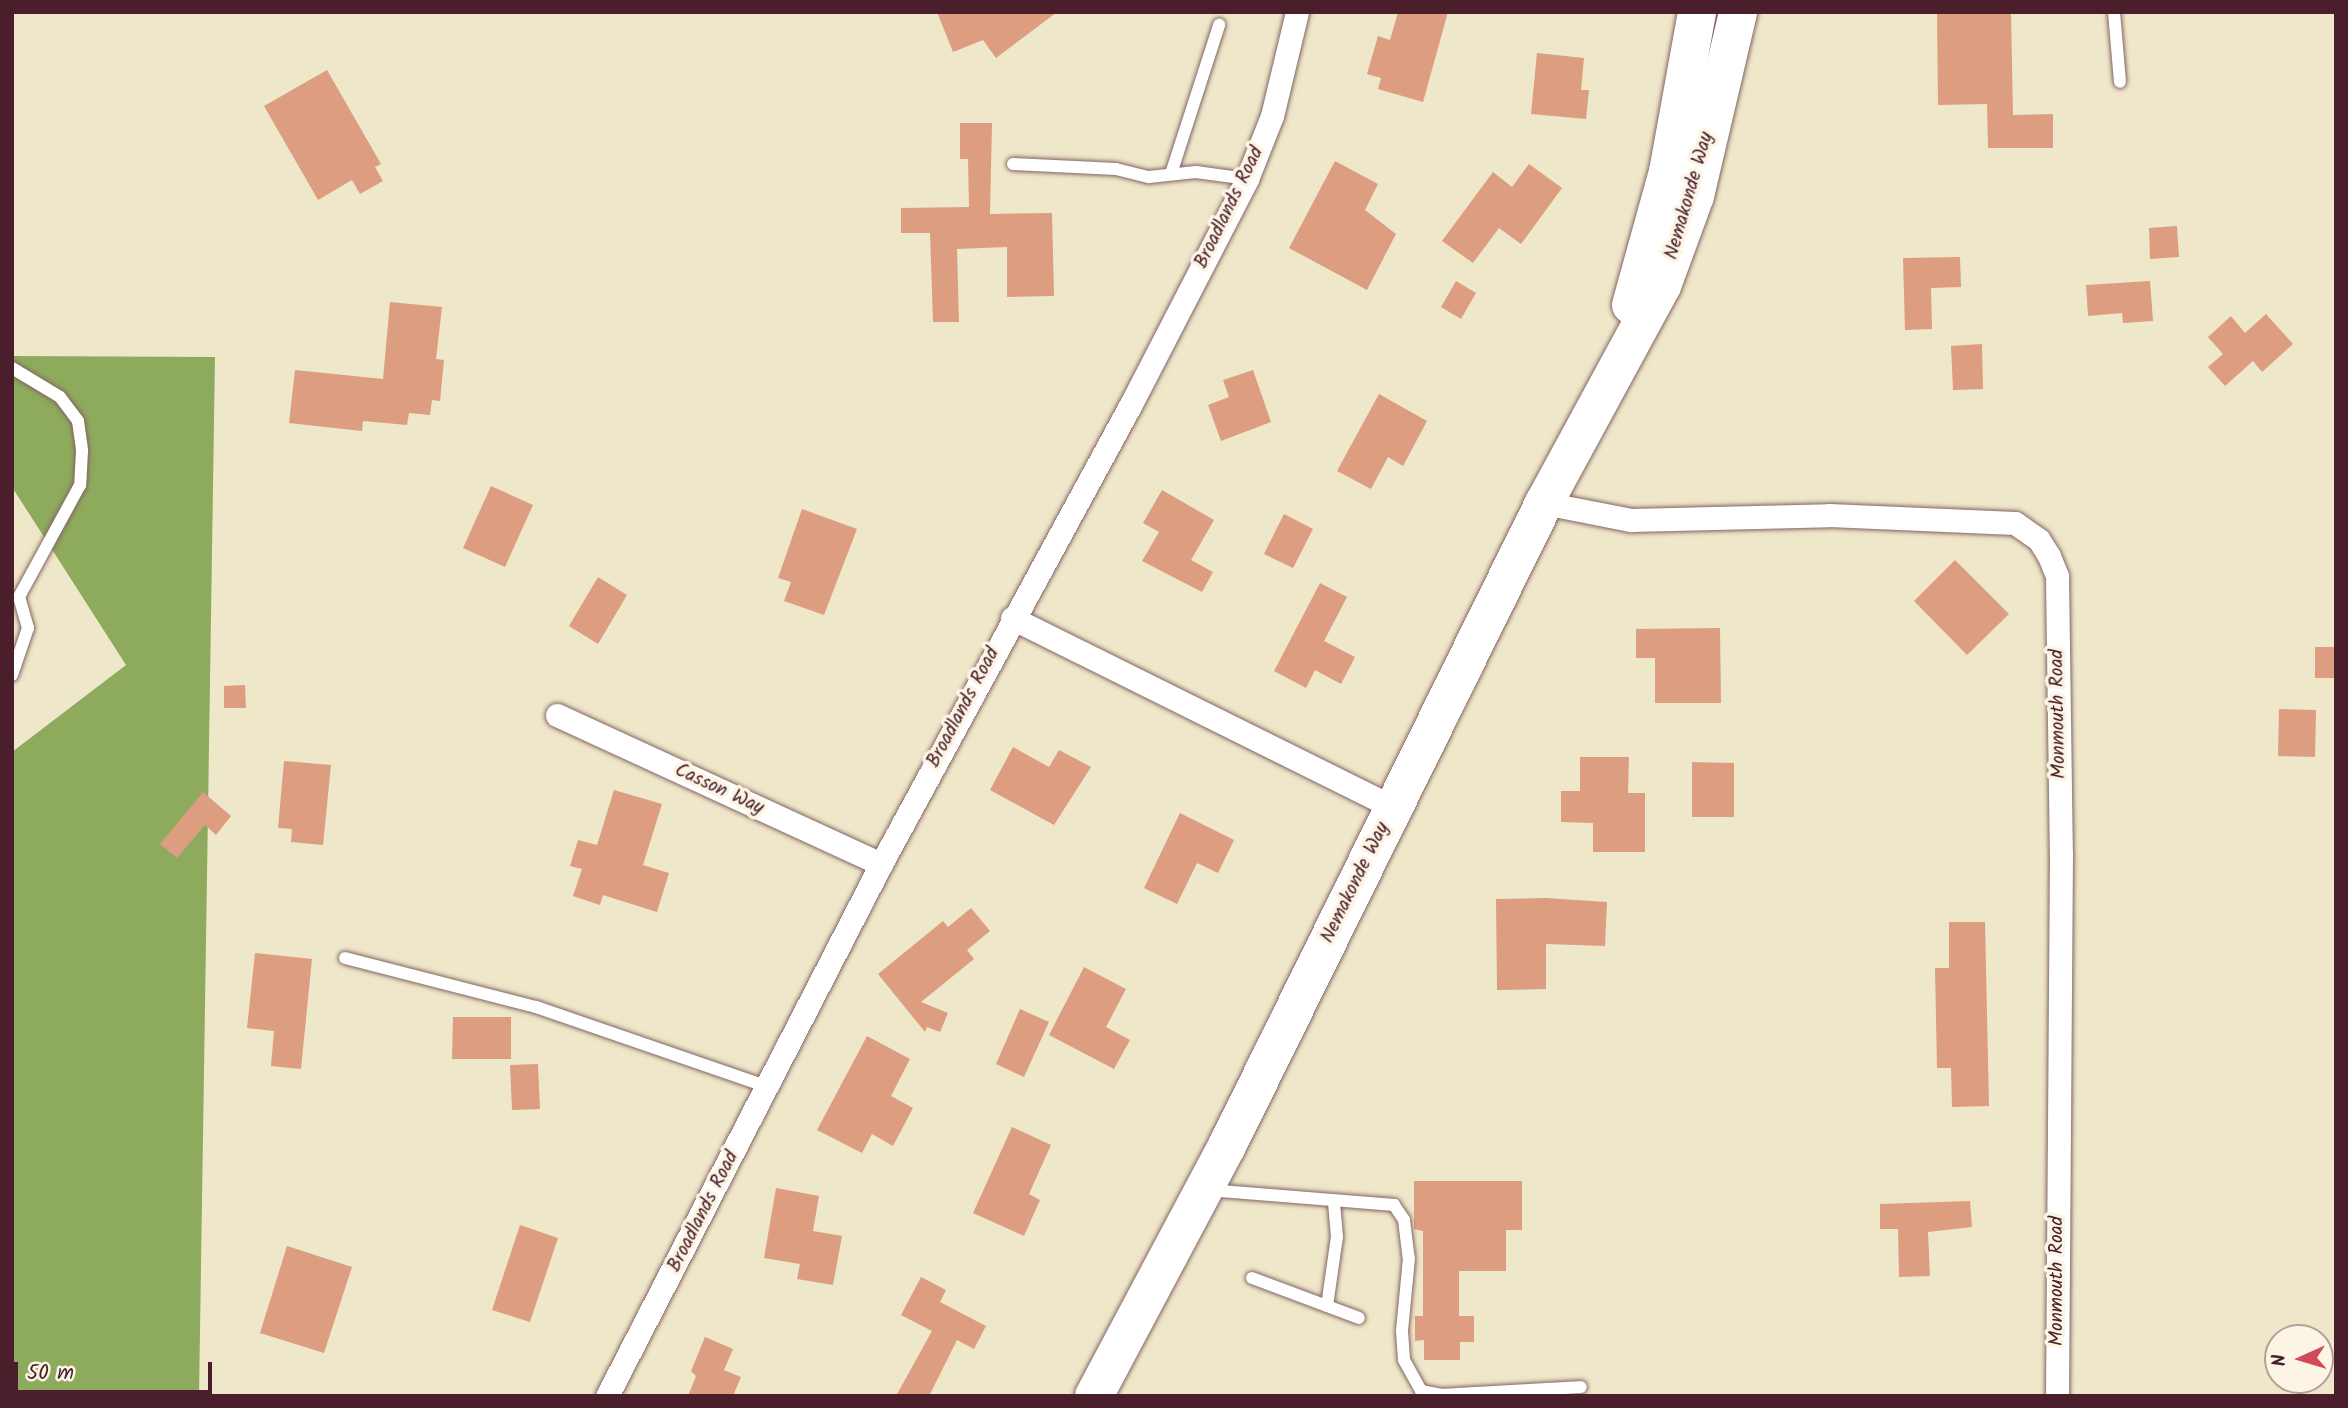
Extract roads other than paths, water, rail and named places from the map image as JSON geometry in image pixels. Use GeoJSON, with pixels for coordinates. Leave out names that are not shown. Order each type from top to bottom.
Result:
{"type":"FeatureCollection","features":[{"type":"Feature","properties":{"kind":"highway","name":"Nemakonde Way"},"geometry":{"type":"LineString","coordinates":[[1616,369],[1668,172],[1697,12]]}},
{"type":"Feature","properties":{"kind":"highway","name":"Nemakonde Way"},"geometry":{"type":"LineString","coordinates":[[1094,1396],[1204,1190],[1544,503],[1657,296],[1679,244],[1738,12]]}},
{"type":"Feature","properties":{"kind":"street","name":"Broadlands Road"},"geometry":{"type":"LineString","coordinates":[[607,1396],[881,864],[1012,618],[1131,404],[1247,179],[1272,116],[1297,12]]}},
{"type":"Feature","properties":{"kind":"street","name":"Monmouth Road"},"geometry":{"type":"LineString","coordinates":[[1544,503],[1631,520],[1829,515],[2015,523],[2039,540],[2049,556],[2057,576],[2061,853],[2057,1396]]}},
{"type":"Feature","properties":{"kind":"street"},"geometry":{"type":"LineString","coordinates":[[1012,618],[1393,807]]}},
{"type":"Feature","properties":{"kind":"street","name":"Casson Way"},"geometry":{"type":"LineString","coordinates":[[557,715],[881,864]]}},
{"type":"Feature","properties":{"kind":"lane"},"geometry":{"type":"LineString","coordinates":[[2114,12],[2120,82]]}},
{"type":"Feature","properties":{"kind":"lane"},"geometry":{"type":"LineString","coordinates":[[1171,174],[1219,25]]}},
{"type":"Feature","properties":{"kind":"lane"},"geometry":{"type":"LineString","coordinates":[[1013,164],[1115,169],[1149,177],[1196,172],[1247,179]]}},
{"type":"Feature","properties":{"kind":"lane"},"geometry":{"type":"LineString","coordinates":[[12,368],[60,397],[78,421],[82,451],[80,485],[16,596],[28,628],[12,675]]}},
{"type":"Feature","properties":{"kind":"lane"},"geometry":{"type":"LineString","coordinates":[[345,958],[536,1007],[768,1087]]}},
{"type":"Feature","properties":{"kind":"lane"},"geometry":{"type":"LineString","coordinates":[[1204,1190],[1394,1205],[1404,1220],[1409,1258],[1402,1331],[1404,1360],[1421,1391],[1442,1395],[1581,1387]]}},
{"type":"Feature","properties":{"kind":"lane"},"geometry":{"type":"LineString","coordinates":[[1327,1306],[1337,1237],[1334,1201]]}},
{"type":"Feature","properties":{"kind":"lane"},"geometry":{"type":"LineString","coordinates":[[1252,1278],[1359,1318]]}}]}
